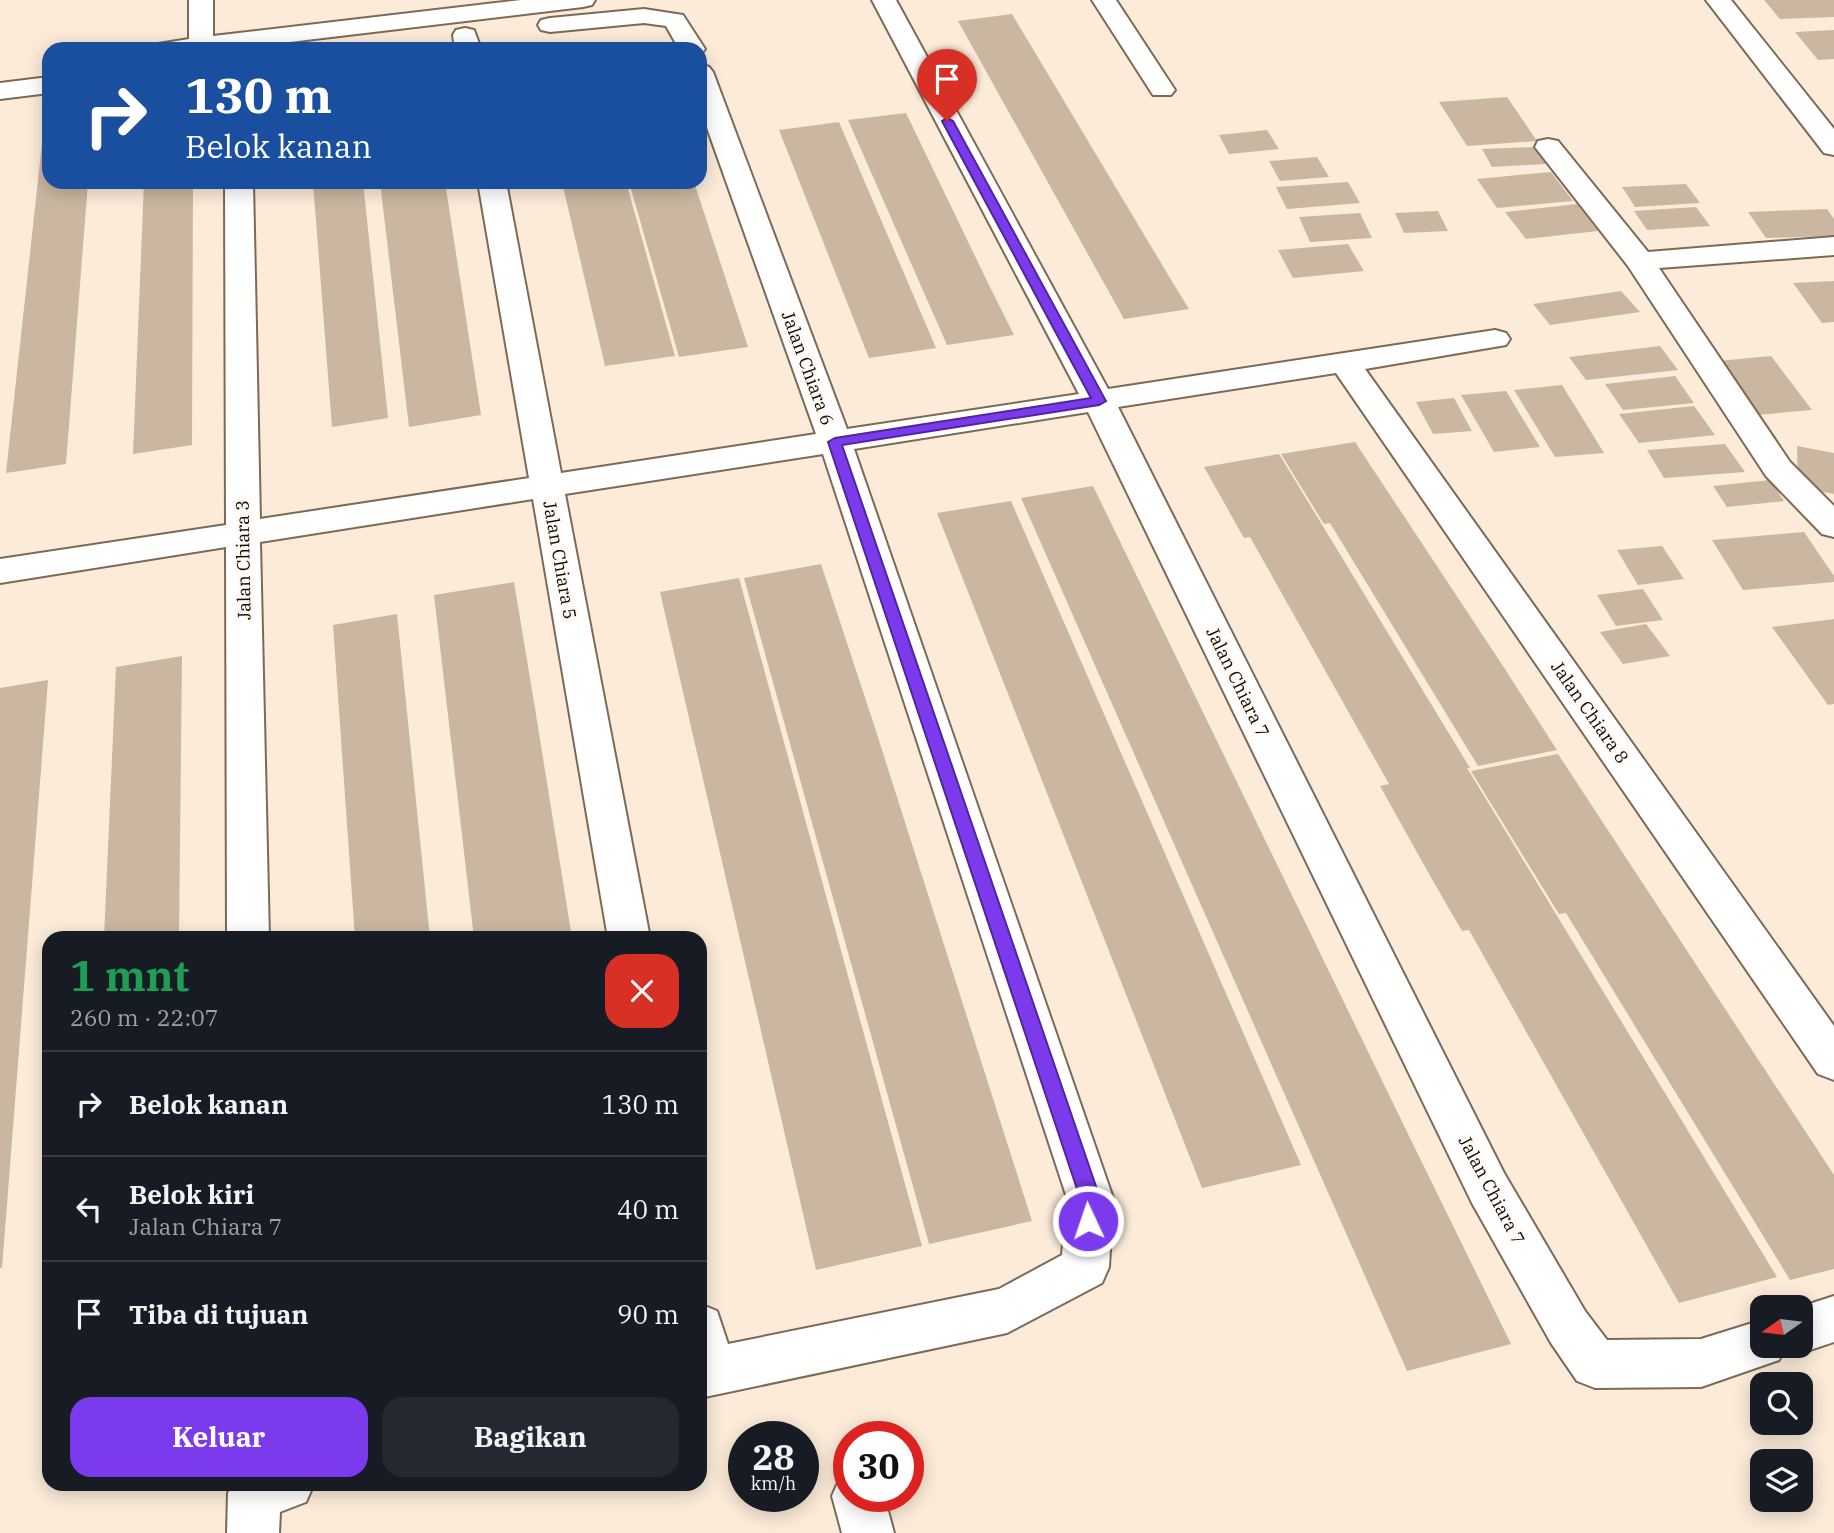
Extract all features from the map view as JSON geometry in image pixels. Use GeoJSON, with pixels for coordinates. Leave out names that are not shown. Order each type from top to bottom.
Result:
{"type":"FeatureCollection","features":[{"type":"Feature","properties":{"kind":"street"},"geometry":{"type":"LineString","coordinates":[[201,0],[201,42]]}},
{"type":"Feature","properties":{"kind":"street"},"geometry":{"type":"LineString","coordinates":[[223,42],[481,6],[583,0]]}},
{"type":"Feature","properties":{"kind":"street","name":"Jalan Chiara 7"},"geometry":{"type":"LineString","coordinates":[[884,0],[1099,401],[1488,1188],[1568,1327],[1595,1364],[1701,1363],[1750,1347]]}},
{"type":"Feature","properties":{"kind":"street"},"geometry":{"type":"LineString","coordinates":[[1104,0],[1162,90]]}},
{"type":"Feature","properties":{"kind":"street"},"geometry":{"type":"LineString","coordinates":[[1718,0],[1834,147]]}},
{"type":"Feature","properties":{"kind":"street"},"geometry":{"type":"LineString","coordinates":[[466,42],[599,19],[644,16],[674,20],[688,42]]}},
{"type":"Feature","properties":{"kind":"street"},"geometry":{"type":"LineString","coordinates":[[0,68],[42,63]]}},
{"type":"Feature","properties":{"kind":"street"},"geometry":{"type":"LineString","coordinates":[[0,92],[42,86]]}},
{"type":"Feature","properties":{"kind":"street","name":"Jalan Chiara 6"},"geometry":{"type":"LineString","coordinates":[[707,91],[835,442],[1090,1198],[1085,1267],[1007,1310],[707,1356]]}},
{"type":"Feature","properties":{"kind":"street"},"geometry":{"type":"LineString","coordinates":[[1548,147],[1640,261],[1778,469],[1834,526]]}},
{"type":"Feature","properties":{"kind":"street","name":"Jalan Chiara 3"},"geometry":{"type":"LineString","coordinates":[[239,189],[248,931]]}},
{"type":"Feature","properties":{"kind":"street","name":"Jalan Chiara 5"},"geometry":{"type":"LineString","coordinates":[[493,189],[628,931]]}},
{"type":"Feature","properties":{"kind":"street"},"geometry":{"type":"LineString","coordinates":[[1640,261],[1834,246]]}},
{"type":"Feature","properties":{"kind":"street"},"geometry":{"type":"LineString","coordinates":[[0,571],[1494,340]]}},
{"type":"Feature","properties":{"kind":"street","name":"Jalan Chiara 8"},"geometry":{"type":"LineString","coordinates":[[1345,363],[1834,1061]]}},
{"type":"Feature","properties":{"kind":"street"},"geometry":{"type":"LineString","coordinates":[[1813,1326],[1834,1319]]}},
{"type":"Feature","properties":{"kind":"street"},"geometry":{"type":"LineString","coordinates":[[862,1512],[868,1533]]}},
{"type":"Feature","properties":{"kind":"building"},"geometry":{"type":"Polygon","coordinates":[[[1764,0],[1834,0],[1834,17],[1780,19],[1764,0]]]}},
{"type":"Feature","properties":{"kind":"building"},"geometry":{"type":"Polygon","coordinates":[[[1012,14],[1189,309],[1124,319],[958,21],[1012,14]]]}},
{"type":"Feature","properties":{"kind":"building"},"geometry":{"type":"Polygon","coordinates":[[[1834,30],[1834,59],[1818,60],[1795,32],[1834,30]]]}},
{"type":"Feature","properties":{"kind":"building"},"geometry":{"type":"Polygon","coordinates":[[[1507,97],[1537,141],[1467,146],[1439,102],[1507,97]]]}},
{"type":"Feature","properties":{"kind":"building"},"geometry":{"type":"Polygon","coordinates":[[[906,113],[1014,335],[947,345],[848,120],[906,113]]]}},
{"type":"Feature","properties":{"kind":"building"},"geometry":{"type":"Polygon","coordinates":[[[839,122],[936,348],[869,358],[779,130],[839,122]]]}},
{"type":"Feature","properties":{"kind":"building"},"geometry":{"type":"Polygon","coordinates":[[[1267,130],[1279,149],[1229,154],[1219,135],[1267,130]]]}},
{"type":"Feature","properties":{"kind":"building"},"geometry":{"type":"Polygon","coordinates":[[[42,143],[42,189],[87,189],[66,464],[6,473],[42,143]]]}},
{"type":"Feature","properties":{"kind":"building"},"geometry":{"type":"Polygon","coordinates":[[[1535,147],[1546,164],[1492,167],[1482,149],[1535,147]]]}},
{"type":"Feature","properties":{"kind":"building"},"geometry":{"type":"Polygon","coordinates":[[[1317,157],[1329,177],[1280,181],[1269,161],[1317,157]]]}},
{"type":"Feature","properties":{"kind":"building"},"geometry":{"type":"Polygon","coordinates":[[[1551,172],[1573,201],[1497,208],[1477,179],[1551,172]]]}},
{"type":"Feature","properties":{"kind":"building"},"geometry":{"type":"Polygon","coordinates":[[[1348,182],[1360,203],[1287,209],[1276,187],[1348,182]]]}},
{"type":"Feature","properties":{"kind":"building"},"geometry":{"type":"Polygon","coordinates":[[[1686,184],[1700,203],[1635,207],[1622,187],[1686,184]]]}},
{"type":"Feature","properties":{"kind":"building"},"geometry":{"type":"Polygon","coordinates":[[[144,189],[193,189],[192,445],[133,454],[144,189]]]}},
{"type":"Feature","properties":{"kind":"building"},"geometry":{"type":"Polygon","coordinates":[[[314,189],[364,189],[388,418],[332,427],[314,189]]]}},
{"type":"Feature","properties":{"kind":"building"},"geometry":{"type":"Polygon","coordinates":[[[381,189],[446,189],[481,415],[409,427],[381,189]]]}},
{"type":"Feature","properties":{"kind":"building"},"geometry":{"type":"Polygon","coordinates":[[[564,189],[628,189],[675,356],[605,366],[564,189]]]}},
{"type":"Feature","properties":{"kind":"building"},"geometry":{"type":"Polygon","coordinates":[[[631,189],[696,189],[748,347],[679,357],[631,189]]]}},
{"type":"Feature","properties":{"kind":"building"},"geometry":{"type":"Polygon","coordinates":[[[1577,204],[1598,231],[1526,239],[1505,212],[1577,204]]]}},
{"type":"Feature","properties":{"kind":"building"},"geometry":{"type":"Polygon","coordinates":[[[1696,207],[1710,226],[1647,230],[1634,211],[1696,207]]]}},
{"type":"Feature","properties":{"kind":"building"},"geometry":{"type":"Polygon","coordinates":[[[1827,209],[1834,219],[1834,236],[1766,238],[1748,212],[1827,209]]]}},
{"type":"Feature","properties":{"kind":"building"},"geometry":{"type":"Polygon","coordinates":[[[1438,211],[1448,231],[1404,233],[1395,213],[1438,211]]]}},
{"type":"Feature","properties":{"kind":"building"},"geometry":{"type":"Polygon","coordinates":[[[1360,213],[1372,238],[1310,242],[1299,217],[1360,213]]]}},
{"type":"Feature","properties":{"kind":"building"},"geometry":{"type":"Polygon","coordinates":[[[1348,244],[1364,271],[1293,278],[1278,250],[1348,244]]]}},
{"type":"Feature","properties":{"kind":"building"},"geometry":{"type":"Polygon","coordinates":[[[1834,281],[1834,322],[1822,323],[1793,283],[1834,281]]]}},
{"type":"Feature","properties":{"kind":"building"},"geometry":{"type":"Polygon","coordinates":[[[1621,291],[1640,312],[1550,325],[1533,304],[1621,291]]]}},
{"type":"Feature","properties":{"kind":"building"},"geometry":{"type":"Polygon","coordinates":[[[1660,346],[1678,370],[1586,380],[1569,357],[1660,346]]]}},
{"type":"Feature","properties":{"kind":"building"},"geometry":{"type":"Polygon","coordinates":[[[1771,356],[1812,410],[1757,415],[1718,361],[1771,356]]]}},
{"type":"Feature","properties":{"kind":"building"},"geometry":{"type":"Polygon","coordinates":[[[1675,376],[1694,403],[1623,410],[1605,384],[1675,376]]]}},
{"type":"Feature","properties":{"kind":"building"},"geometry":{"type":"Polygon","coordinates":[[[1562,385],[1604,453],[1555,457],[1514,390],[1562,385]]]}},
{"type":"Feature","properties":{"kind":"building"},"geometry":{"type":"Polygon","coordinates":[[[1506,391],[1540,447],[1494,452],[1461,395],[1506,391]]]}},
{"type":"Feature","properties":{"kind":"building"},"geometry":{"type":"Polygon","coordinates":[[[1454,398],[1472,431],[1433,434],[1416,402],[1454,398]]]}},
{"type":"Feature","properties":{"kind":"building"},"geometry":{"type":"Polygon","coordinates":[[[1694,406],[1715,435],[1639,443],[1619,414],[1694,406]]]}},
{"type":"Feature","properties":{"kind":"building"},"geometry":{"type":"Polygon","coordinates":[[[1355,442],[1557,750],[1478,766],[1330,523],[1324,524],[1281,454],[1355,442]]]}},
{"type":"Feature","properties":{"kind":"building"},"geometry":{"type":"Polygon","coordinates":[[[1725,444],[1745,472],[1664,478],[1647,450],[1725,444]]]}},
{"type":"Feature","properties":{"kind":"building"},"geometry":{"type":"Polygon","coordinates":[[[1797,446],[1834,453],[1834,494],[1798,487],[1797,446]]]}},
{"type":"Feature","properties":{"kind":"building"},"geometry":{"type":"Polygon","coordinates":[[[1279,454],[1777,1277],[1679,1303],[1469,930],[1462,931],[1433,881],[1380,786],[1389,784],[1250,537],[1244,538],[1204,467],[1279,454]]]}},
{"type":"Feature","properties":{"kind":"building"},"geometry":{"type":"Polygon","coordinates":[[[1770,480],[1784,501],[1727,507],[1713,486],[1770,480]]]}},
{"type":"Feature","properties":{"kind":"building"},"geometry":{"type":"Polygon","coordinates":[[[1093,486],[1511,1344],[1407,1371],[1021,498],[1093,486]]]}},
{"type":"Feature","properties":{"kind":"building"},"geometry":{"type":"Polygon","coordinates":[[[1011,501],[1301,1165],[1202,1188],[937,513],[1011,501]]]}},
{"type":"Feature","properties":{"kind":"building"},"geometry":{"type":"Polygon","coordinates":[[[1804,532],[1834,576],[1834,582],[1743,590],[1712,540],[1804,532]]]}},
{"type":"Feature","properties":{"kind":"building"},"geometry":{"type":"Polygon","coordinates":[[[1662,546],[1684,579],[1638,585],[1617,550],[1662,546]]]}},
{"type":"Feature","properties":{"kind":"building"},"geometry":{"type":"Polygon","coordinates":[[[821,564],[1032,1221],[929,1244],[744,578],[821,564]]]}},
{"type":"Feature","properties":{"kind":"building"},"geometry":{"type":"Polygon","coordinates":[[[739,578],[922,1246],[816,1270],[660,592],[739,578]]]}},
{"type":"Feature","properties":{"kind":"building"},"geometry":{"type":"Polygon","coordinates":[[[514,582],[571,931],[473,931],[434,595],[514,582]]]}},
{"type":"Feature","properties":{"kind":"building"},"geometry":{"type":"Polygon","coordinates":[[[1643,589],[1663,620],[1616,626],[1597,595],[1643,589]]]}},
{"type":"Feature","properties":{"kind":"building"},"geometry":{"type":"Polygon","coordinates":[[[397,614],[429,931],[355,931],[333,625],[397,614]]]}},
{"type":"Feature","properties":{"kind":"building"},"geometry":{"type":"Polygon","coordinates":[[[1834,619],[1834,704],[1828,705],[1772,627],[1834,619]]]}},
{"type":"Feature","properties":{"kind":"building"},"geometry":{"type":"Polygon","coordinates":[[[1646,624],[1670,656],[1623,664],[1600,632],[1646,624]]]}},
{"type":"Feature","properties":{"kind":"building"},"geometry":{"type":"Polygon","coordinates":[[[182,656],[179,931],[104,931],[116,667],[182,656]]]}},
{"type":"Feature","properties":{"kind":"building"},"geometry":{"type":"Polygon","coordinates":[[[48,680],[2,1268],[0,1268],[0,688],[48,680]]]}},
{"type":"Feature","properties":{"kind":"building"},"geometry":{"type":"Polygon","coordinates":[[[1558,754],[1834,1175],[1834,1269],[1790,1280],[1566,913],[1559,914],[1471,771],[1558,754]]]}},
{"type":"Feature","properties":{"kind":"route"},"geometry":{"type":"LineString","coordinates":[[947,121],[1099,401],[835,442],[1090,1198],[1088,1221]]}}]}
